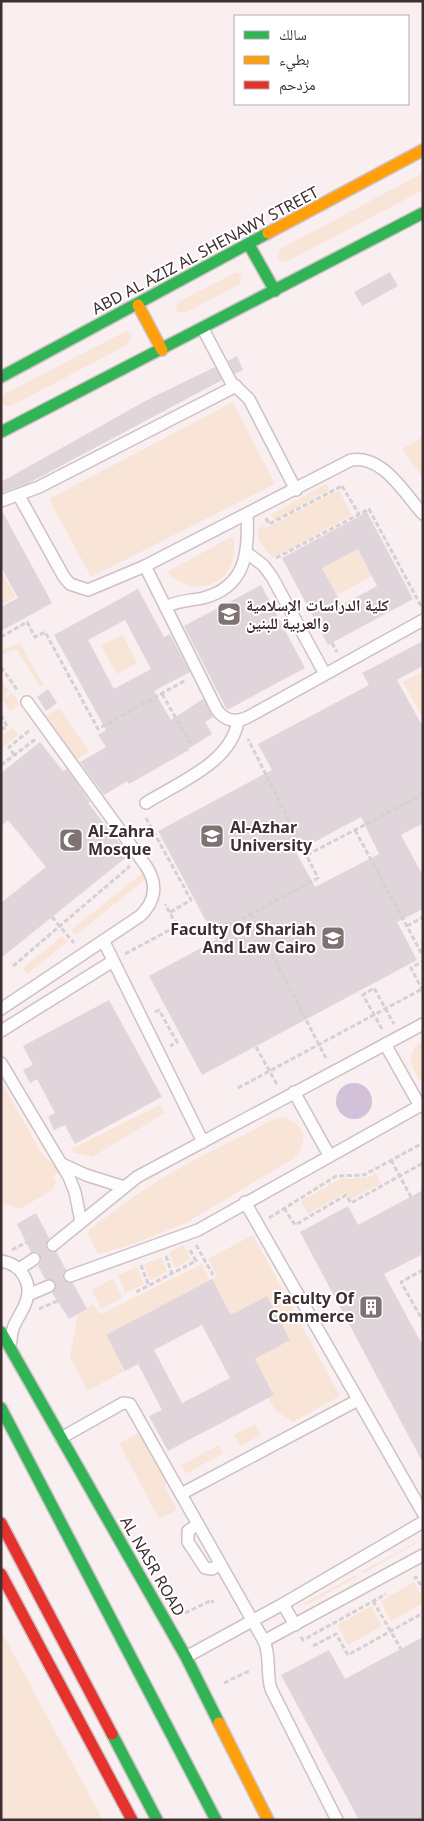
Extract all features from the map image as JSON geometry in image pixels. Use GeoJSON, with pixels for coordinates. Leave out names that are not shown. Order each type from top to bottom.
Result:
{"type":"FeatureCollection","features":[{"type":"Feature","properties":{"kind":"main road","name":"ABD AL AZIZ AL SHENAWY STREET"},"geometry":{"type":"LineString","coordinates":[[1,377],[423,150]]}},
{"type":"Feature","properties":{"kind":"main road"},"geometry":{"type":"LineString","coordinates":[[2,430],[203,329],[423,213]]}},
{"type":"Feature","properties":{"kind":"main road"},"geometry":{"type":"LineString","coordinates":[[249,245],[275,291]]}},
{"type":"Feature","properties":{"kind":"main road"},"geometry":{"type":"LineString","coordinates":[[138,305],[162,350]]}},
{"type":"Feature","properties":{"kind":"main road","name":"AL NASR ROAD"},"geometry":{"type":"LineString","coordinates":[[1,1332],[186,1657],[268,1820]]}},
{"type":"Feature","properties":{"kind":"main road"},"geometry":{"type":"LineString","coordinates":[[1,1408],[216,1820]]}},
{"type":"Feature","properties":{"kind":"main road"},"geometry":{"type":"LineString","coordinates":[[1,1523],[157,1820]]}},
{"type":"Feature","properties":{"kind":"main road"},"geometry":{"type":"LineString","coordinates":[[1,1574],[132,1820]]}},
{"type":"Feature","properties":{"kind":"lane"},"geometry":{"type":"LineString","coordinates":[[203,329],[228,377],[249,399],[296,490]]}},
{"type":"Feature","properties":{"kind":"lane"},"geometry":{"type":"LineString","coordinates":[[1,501],[19,496],[236,386]]}},
{"type":"Feature","properties":{"kind":"lane"},"geometry":{"type":"LineString","coordinates":[[19,496],[70,584],[88,590],[145,566],[296,490],[351,460],[370,461],[381,468],[423,514]]}},
{"type":"Feature","properties":{"kind":"lane"},"geometry":{"type":"LineString","coordinates":[[166,607],[184,600],[204,598],[226,587],[237,575],[247,553],[247,515]]}},
{"type":"Feature","properties":{"kind":"lane"},"geometry":{"type":"LineString","coordinates":[[247,553],[263,565],[280,589],[325,674]]}},
{"type":"Feature","properties":{"kind":"lane"},"geometry":{"type":"LineString","coordinates":[[145,566],[220,714],[229,720],[238,721],[423,620]]}},
{"type":"Feature","properties":{"kind":"lane"},"geometry":{"type":"LineString","coordinates":[[1,1009],[104,942],[140,916],[149,906],[154,893],[153,878],[27,702]]}},
{"type":"Feature","properties":{"kind":"lane"},"geometry":{"type":"LineString","coordinates":[[146,803],[221,756],[235,737],[238,721]]}},
{"type":"Feature","properties":{"kind":"lane"},"geometry":{"type":"LineString","coordinates":[[104,942],[203,1142]]}},
{"type":"Feature","properties":{"kind":"lane"},"geometry":{"type":"LineString","coordinates":[[1,1031],[113,961]]}},
{"type":"Feature","properties":{"kind":"lane"},"geometry":{"type":"LineString","coordinates":[[53,1245],[124,1187],[289,1095],[423,1024]]}},
{"type":"Feature","properties":{"kind":"lane"},"geometry":{"type":"LineString","coordinates":[[70,1276],[136,1251],[186,1235],[421,1105],[387,1043]]}},
{"type":"Feature","properties":{"kind":"lane"},"geometry":{"type":"LineString","coordinates":[[1,1063],[62,1164],[75,1192],[81,1222]]}},
{"type":"Feature","properties":{"kind":"lane"},"geometry":{"type":"LineString","coordinates":[[289,1095],[329,1155]]}},
{"type":"Feature","properties":{"kind":"lane"},"geometry":{"type":"LineString","coordinates":[[62,1164],[124,1187]]}},
{"type":"Feature","properties":{"kind":"lane"},"geometry":{"type":"LineString","coordinates":[[245,1202],[423,1513]]}},
{"type":"Feature","properties":{"kind":"lane"},"geometry":{"type":"LineString","coordinates":[[19,1269],[34,1259]]}},
{"type":"Feature","properties":{"kind":"lane"},"geometry":{"type":"LineString","coordinates":[[1,1262],[19,1269],[28,1284],[28,1295],[13,1326],[11,1350]]}},
{"type":"Feature","properties":{"kind":"lane"},"geometry":{"type":"LineString","coordinates":[[28,1295],[48,1286]]}},
{"type":"Feature","properties":{"kind":"lane"},"geometry":{"type":"LineString","coordinates":[[181,1494],[358,1400]]}},
{"type":"Feature","properties":{"kind":"lane"},"geometry":{"type":"LineString","coordinates":[[61,1438],[123,1403],[129,1403],[264,1641],[268,1654],[268,1675],[271,1689],[337,1820]]}},
{"type":"Feature","properties":{"kind":"lane"},"geometry":{"type":"LineString","coordinates":[[186,1657],[283,1604],[423,1522]]}},
{"type":"Feature","properties":{"kind":"lane"},"geometry":{"type":"LineString","coordinates":[[198,1524],[188,1532],[188,1542],[202,1566],[208,1569],[220,1564]]}},
{"type":"Feature","properties":{"kind":"lane"},"geometry":{"type":"LineString","coordinates":[[264,1641],[423,1555]]}},
{"type":"Feature","properties":{"kind":"lane"},"geometry":{"type":"LineString","coordinates":[[283,1604],[295,1625]]}},
{"type":"Feature","properties":{"kind":"path"},"geometry":{"type":"LineString","coordinates":[[332,470],[359,514]]}},
{"type":"Feature","properties":{"kind":"path"},"geometry":{"type":"LineString","coordinates":[[261,508],[270,524],[342,486]]}},
{"type":"Feature","properties":{"kind":"path"},"geometry":{"type":"LineString","coordinates":[[263,565],[369,508],[423,609]]}},
{"type":"Feature","properties":{"kind":"path"},"geometry":{"type":"LineString","coordinates":[[1,637],[27,622],[35,637],[45,632],[98,729],[198,673]]}},
{"type":"Feature","properties":{"kind":"path"},"geometry":{"type":"LineString","coordinates":[[332,643],[335,649]]}},
{"type":"Feature","properties":{"kind":"path"},"geometry":{"type":"LineString","coordinates":[[1,668],[27,702]]}},
{"type":"Feature","properties":{"kind":"path"},"geometry":{"type":"LineString","coordinates":[[162,694],[190,744]]}},
{"type":"Feature","properties":{"kind":"path"},"geometry":{"type":"LineString","coordinates":[[1,715],[7,726],[1,730]]}},
{"type":"Feature","properties":{"kind":"path"},"geometry":{"type":"LineString","coordinates":[[215,933],[318,878],[238,721]]}},
{"type":"Feature","properties":{"kind":"path"},"geometry":{"type":"LineString","coordinates":[[14,754],[9,747],[41,722]]}},
{"type":"Feature","properties":{"kind":"path"},"geometry":{"type":"LineString","coordinates":[[1,764],[37,738]]}},
{"type":"Feature","properties":{"kind":"path"},"geometry":{"type":"LineString","coordinates":[[307,855],[423,794]]}},
{"type":"Feature","properties":{"kind":"path"},"geometry":{"type":"LineString","coordinates":[[151,827],[191,900],[169,913]]}},
{"type":"Feature","properties":{"kind":"path"},"geometry":{"type":"LineString","coordinates":[[355,830],[423,956]]}},
{"type":"Feature","properties":{"kind":"path"},"geometry":{"type":"LineString","coordinates":[[13,966],[129,867]]}},
{"type":"Feature","properties":{"kind":"path"},"geometry":{"type":"LineString","coordinates":[[113,961],[177,926],[166,907]]}},
{"type":"Feature","properties":{"kind":"path"},"geometry":{"type":"LineString","coordinates":[[250,914],[333,1072]]}},
{"type":"Feature","properties":{"kind":"path"},"geometry":{"type":"LineString","coordinates":[[52,917],[72,940]]}},
{"type":"Feature","properties":{"kind":"path"},"geometry":{"type":"LineString","coordinates":[[407,926],[423,918]]}},
{"type":"Feature","properties":{"kind":"path"},"geometry":{"type":"LineString","coordinates":[[238,1088],[422,990],[411,968],[423,962]]}},
{"type":"Feature","properties":{"kind":"path"},"geometry":{"type":"LineString","coordinates":[[365,987],[368,992]]}},
{"type":"Feature","properties":{"kind":"path"},"geometry":{"type":"LineString","coordinates":[[387,1043],[363,995],[374,988],[401,1036]]}},
{"type":"Feature","properties":{"kind":"path"},"geometry":{"type":"LineString","coordinates":[[159,1010],[177,1042]]}},
{"type":"Feature","properties":{"kind":"path"},"geometry":{"type":"LineString","coordinates":[[169,1028],[175,1024]]}},
{"type":"Feature","properties":{"kind":"path"},"geometry":{"type":"LineString","coordinates":[[256,1046],[269,1071],[289,1095]]}},
{"type":"Feature","properties":{"kind":"path"},"geometry":{"type":"LineString","coordinates":[[258,1225],[336,1176],[364,1175],[423,1143]]}},
{"type":"Feature","properties":{"kind":"path"},"geometry":{"type":"LineString","coordinates":[[391,1160],[411,1197]]}},
{"type":"Feature","properties":{"kind":"path"},"geometry":{"type":"LineString","coordinates":[[284,1208],[295,1225],[346,1195],[351,1203],[423,1163]]}},
{"type":"Feature","properties":{"kind":"path"},"geometry":{"type":"LineString","coordinates":[[136,1292],[196,1261],[186,1235]]}},
{"type":"Feature","properties":{"kind":"path"},"geometry":{"type":"LineString","coordinates":[[186,1235],[212,1275]]}},
{"type":"Feature","properties":{"kind":"path"},"geometry":{"type":"LineString","coordinates":[[162,1244],[172,1274]]}},
{"type":"Feature","properties":{"kind":"path"},"geometry":{"type":"LineString","coordinates":[[136,1251],[149,1286]]}},
{"type":"Feature","properties":{"kind":"path"},"geometry":{"type":"LineString","coordinates":[[423,1270],[401,1282],[423,1321]]}},
{"type":"Feature","properties":{"kind":"path"},"geometry":{"type":"LineString","coordinates":[[166,1622],[212,1600],[213,1603]]}},
{"type":"Feature","properties":{"kind":"path"},"geometry":{"type":"LineString","coordinates":[[373,1601],[401,1649]]}},
{"type":"Feature","properties":{"kind":"path"},"geometry":{"type":"LineString","coordinates":[[313,1646],[336,1634],[348,1655],[423,1613]]}},
{"type":"Feature","properties":{"kind":"path"},"geometry":{"type":"LineString","coordinates":[[204,1693],[249,1671],[248,1669]]}},
{"type":"Feature","properties":{"kind":"shaded area"},"geometry":{"type":"Polygon","coordinates":[[[423,173],[423,190],[288,261],[282,262],[278,257],[280,249],[423,173]]]}},
{"type":"Feature","properties":{"kind":"shaded area"},"geometry":{"type":"Polygon","coordinates":[[[237,272],[242,275],[240,284],[185,313],[177,312],[178,302],[237,272]]]}},
{"type":"Feature","properties":{"kind":"shaded area"},"geometry":{"type":"Polygon","coordinates":[[[126,331],[132,337],[127,345],[11,406],[5,406],[2,402],[2,397],[6,393],[126,331]]]}},
{"type":"Feature","properties":{"kind":"shaded area"},"geometry":{"type":"Polygon","coordinates":[[[233,402],[275,484],[91,577],[49,499],[233,402]]]}},
{"type":"Feature","properties":{"kind":"shaded area"},"geometry":{"type":"Polygon","coordinates":[[[423,437],[423,478],[402,449],[423,437]]]}},
{"type":"Feature","properties":{"kind":"shaded area"},"geometry":{"type":"Polygon","coordinates":[[[326,484],[329,490],[274,520],[270,515],[326,484]]]}},
{"type":"Feature","properties":{"kind":"shaded area"},"geometry":{"type":"Polygon","coordinates":[[[339,490],[352,515],[273,558],[262,546],[258,533],[259,528],[263,524],[266,528],[339,490]]]}},
{"type":"Feature","properties":{"kind":"shaded area"},"geometry":{"type":"Polygon","coordinates":[[[233,536],[234,551],[231,565],[225,575],[215,582],[204,586],[192,586],[179,581],[167,572],[233,536]]]}},
{"type":"Feature","properties":{"kind":"shaded area"},"geometry":{"type":"Polygon","coordinates":[[[358,549],[372,576],[337,595],[322,568],[358,549]]]}},
{"type":"Feature","properties":{"kind":"shaded area"},"geometry":{"type":"Polygon","coordinates":[[[1,570],[16,597],[1,605],[1,570]]]}},
{"type":"Feature","properties":{"kind":"shaded area"},"geometry":{"type":"Polygon","coordinates":[[[123,635],[137,663],[117,674],[101,646],[123,635]]]}},
{"type":"Feature","properties":{"kind":"shaded area"},"geometry":{"type":"Polygon","coordinates":[[[16,644],[21,645],[43,684],[40,686],[17,650],[12,650],[1,656],[1,651],[16,644]]]}},
{"type":"Feature","properties":{"kind":"shaded area"},"geometry":{"type":"Polygon","coordinates":[[[423,672],[423,718],[403,682],[423,672]]]}},
{"type":"Feature","properties":{"kind":"shaded area"},"geometry":{"type":"Polygon","coordinates":[[[2,680],[9,691],[4,695],[5,698],[12,693],[20,705],[10,711],[1,697],[2,680]]]}},
{"type":"Feature","properties":{"kind":"shaded area"},"geometry":{"type":"Polygon","coordinates":[[[59,708],[89,751],[76,760],[46,716],[59,708]]]}},
{"type":"Feature","properties":{"kind":"shaded area"},"geometry":{"type":"Polygon","coordinates":[[[13,728],[18,735],[1,748],[1,735],[13,728]]]}},
{"type":"Feature","properties":{"kind":"shaded area"},"geometry":{"type":"Polygon","coordinates":[[[144,872],[148,877],[76,935],[71,930],[144,872]]]}},
{"type":"Feature","properties":{"kind":"shaded area"},"geometry":{"type":"Polygon","coordinates":[[[62,936],[67,942],[27,974],[23,968],[62,936]]]}},
{"type":"Feature","properties":{"kind":"shaded area"},"geometry":{"type":"Polygon","coordinates":[[[423,1042],[423,1083],[417,1077],[410,1060],[414,1047],[423,1042]]]}},
{"type":"Feature","properties":{"kind":"shaded area"},"geometry":{"type":"Polygon","coordinates":[[[1,1081],[40,1151],[59,1171],[53,1177],[56,1181],[54,1189],[20,1209],[1,1202],[1,1081]]]}},
{"type":"Feature","properties":{"kind":"shaded area"},"geometry":{"type":"Polygon","coordinates":[[[354,1083],[361,1084],[367,1088],[371,1094],[371,1108],[367,1114],[361,1118],[354,1119],[347,1118],[341,1114],[337,1108],[336,1101],[337,1094],[341,1088],[347,1084],[354,1083]]]}},
{"type":"Feature","properties":{"kind":"shaded area"},"geometry":{"type":"Polygon","coordinates":[[[160,1105],[165,1113],[92,1157],[72,1152],[73,1148],[160,1105]]]}},
{"type":"Feature","properties":{"kind":"shaded area"},"geometry":{"type":"Polygon","coordinates":[[[284,1117],[297,1124],[303,1135],[302,1147],[293,1159],[184,1224],[127,1246],[98,1254],[87,1232],[122,1205],[159,1180],[196,1159],[270,1121],[284,1117]]]}},
{"type":"Feature","properties":{"kind":"shaded area"},"geometry":{"type":"Polygon","coordinates":[[[376,1173],[381,1183],[351,1199],[346,1192],[308,1214],[301,1201],[340,1179],[366,1178],[376,1173]]]}},
{"type":"Feature","properties":{"kind":"shaded area"},"geometry":{"type":"Polygon","coordinates":[[[253,1235],[340,1396],[293,1422],[276,1411],[268,1398],[274,1394],[255,1359],[290,1340],[267,1296],[231,1315],[212,1279],[217,1276],[208,1259],[253,1235]]]}},
{"type":"Feature","properties":{"kind":"shaded area"},"geometry":{"type":"Polygon","coordinates":[[[183,1245],[191,1258],[175,1268],[169,1253],[183,1245]]]}},
{"type":"Feature","properties":{"kind":"shaded area"},"geometry":{"type":"Polygon","coordinates":[[[162,1257],[167,1272],[150,1280],[144,1264],[162,1257]]]}},
{"type":"Feature","properties":{"kind":"shaded area"},"geometry":{"type":"Polygon","coordinates":[[[202,1264],[210,1280],[106,1335],[125,1371],[87,1391],[70,1357],[78,1314],[93,1304],[101,1314],[202,1264]]]}},
{"type":"Feature","properties":{"kind":"shaded area"},"geometry":{"type":"Polygon","coordinates":[[[137,1267],[144,1284],[125,1293],[118,1275],[137,1267]]]}},
{"type":"Feature","properties":{"kind":"shaded area"},"geometry":{"type":"Polygon","coordinates":[[[113,1278],[122,1298],[101,1309],[92,1290],[113,1278]]]}},
{"type":"Feature","properties":{"kind":"shaded area"},"geometry":{"type":"Polygon","coordinates":[[[255,1424],[261,1435],[241,1446],[234,1435],[255,1424]]]}},
{"type":"Feature","properties":{"kind":"shaded area"},"geometry":{"type":"Polygon","coordinates":[[[141,1432],[168,1483],[164,1485],[177,1510],[159,1519],[119,1443],[141,1432]]]}},
{"type":"Feature","properties":{"kind":"shaded area"},"geometry":{"type":"Polygon","coordinates":[[[219,1445],[223,1453],[186,1474],[181,1465],[219,1445]]]}},
{"type":"Feature","properties":{"kind":"shaded area"},"geometry":{"type":"Polygon","coordinates":[[[422,1540],[364,1573],[363,1571],[422,1540]]]}},
{"type":"Feature","properties":{"kind":"shaded area"},"geometry":{"type":"Polygon","coordinates":[[[356,1575],[357,1577],[304,1606],[303,1604],[356,1575]]]}},
{"type":"Feature","properties":{"kind":"shaded area"},"geometry":{"type":"Polygon","coordinates":[[[414,1582],[423,1598],[423,1603],[391,1621],[381,1601],[414,1582]]]}},
{"type":"Feature","properties":{"kind":"shaded area"},"geometry":{"type":"Polygon","coordinates":[[[371,1606],[382,1626],[348,1645],[337,1625],[371,1606]]]}},
{"type":"Feature","properties":{"kind":"shaded area"},"geometry":{"type":"Polygon","coordinates":[[[1,1631],[103,1820],[1,1820],[1,1631]]]}},
{"type":"Feature","properties":{"kind":"building"},"geometry":{"type":"Polygon","coordinates":[[[390,272],[398,286],[362,306],[354,292],[390,272]]]}},
{"type":"Feature","properties":{"kind":"building"},"geometry":{"type":"Polygon","coordinates":[[[237,356],[243,370],[235,374],[228,361],[237,356]]]}},
{"type":"Feature","properties":{"kind":"building"},"geometry":{"type":"Polygon","coordinates":[[[215,367],[222,380],[27,484],[1,493],[1,482],[149,399],[215,367]]]}},
{"type":"Feature","properties":{"kind":"building"},"geometry":{"type":"Polygon","coordinates":[[[1,509],[52,603],[1,631],[1,607],[18,598],[1,567],[1,509]]]}},
{"type":"Feature","properties":{"kind":"building"},"geometry":{"type":"Polygon","coordinates":[[[367,512],[413,599],[328,645],[282,558],[367,512]],[[358,549],[322,568],[342,605],[377,586],[358,549]]]}},
{"type":"Feature","properties":{"kind":"building"},"geometry":{"type":"Polygon","coordinates":[[[261,585],[305,668],[227,710],[184,626],[261,585]]]}},
{"type":"Feature","properties":{"kind":"building"},"geometry":{"type":"Polygon","coordinates":[[[138,589],[164,637],[170,634],[190,672],[154,691],[171,720],[203,699],[213,717],[205,722],[212,734],[189,750],[129,784],[127,781],[104,795],[80,762],[106,747],[98,735],[106,730],[54,635],[138,589]],[[125,620],[88,640],[114,689],[151,669],[125,620]]]}},
{"type":"Feature","properties":{"kind":"building"},"geometry":{"type":"Polygon","coordinates":[[[423,641],[423,666],[397,680],[423,727],[423,823],[401,835],[423,876],[423,909],[397,922],[417,960],[202,1075],[149,976],[216,940],[158,831],[272,770],[258,744],[369,685],[362,673],[423,641]],[[361,817],[296,852],[315,887],[379,854],[361,817]]]}},
{"type":"Feature","properties":{"kind":"building"},"geometry":{"type":"Polygon","coordinates":[[[48,689],[57,703],[46,711],[37,697],[48,689]]]}},
{"type":"Feature","properties":{"kind":"building","name":"Al-Zahra Mosque"},"geometry":{"type":"Polygon","coordinates":[[[40,742],[63,771],[67,769],[90,802],[88,803],[129,855],[1,958],[1,903],[46,867],[8,820],[1,826],[1,773],[40,742]]]}},
{"type":"Feature","properties":{"kind":"building"},"geometry":{"type":"Polygon","coordinates":[[[109,1000],[162,1097],[75,1144],[65,1125],[54,1130],[48,1117],[55,1113],[37,1079],[30,1083],[23,1070],[33,1065],[23,1046],[109,1000]]]}},
{"type":"Feature","properties":{"kind":"building","name":"Faculty Of Commerce"},"geometry":{"type":"Polygon","coordinates":[[[423,1190],[423,1254],[384,1274],[423,1346],[423,1463],[300,1232],[348,1206],[358,1225],[423,1190]]]}},
{"type":"Feature","properties":{"kind":"building"},"geometry":{"type":"Polygon","coordinates":[[[36,1213],[49,1238],[46,1243],[47,1249],[51,1252],[56,1251],[66,1270],[63,1274],[63,1279],[68,1283],[73,1283],[87,1309],[69,1319],[52,1293],[56,1283],[50,1279],[45,1279],[38,1266],[41,1262],[40,1255],[37,1252],[31,1252],[17,1224],[36,1213]]]}},
{"type":"Feature","properties":{"kind":"building"},"geometry":{"type":"Polygon","coordinates":[[[212,1279],[231,1315],[267,1296],[290,1340],[255,1359],[274,1395],[168,1451],[149,1416],[162,1410],[138,1364],[125,1371],[106,1335],[212,1279]],[[202,1325],[154,1350],[182,1403],[230,1378],[202,1325]]]}},
{"type":"Feature","properties":{"kind":"building"},"geometry":{"type":"Polygon","coordinates":[[[423,1637],[423,1820],[359,1820],[281,1675],[329,1650],[345,1679],[423,1637]]]}},
{"type":"Feature","properties":{"kind":"traffic: fast"},"geometry":{"type":"LineString","coordinates":[[1,432],[423,213]]}},
{"type":"Feature","properties":{"kind":"traffic: fast"},"geometry":{"type":"LineString","coordinates":[[1,377],[268,233]]}},
{"type":"Feature","properties":{"kind":"traffic: fast"},"geometry":{"type":"LineString","coordinates":[[249,245],[275,291]]}},
{"type":"Feature","properties":{"kind":"traffic: fast"},"geometry":{"type":"LineString","coordinates":[[1,1332],[186,1657],[219,1723]]}},
{"type":"Feature","properties":{"kind":"traffic: fast"},"geometry":{"type":"LineString","coordinates":[[1,1408],[216,1820]]}},
{"type":"Feature","properties":{"kind":"traffic: fast"},"geometry":{"type":"LineString","coordinates":[[112,1734],[157,1820]]}},
{"type":"Feature","properties":{"kind":"traffic: slow"},"geometry":{"type":"LineString","coordinates":[[268,233],[423,150]]}},
{"type":"Feature","properties":{"kind":"traffic: slow"},"geometry":{"type":"LineString","coordinates":[[138,305],[162,350]]}},
{"type":"Feature","properties":{"kind":"traffic: slow"},"geometry":{"type":"LineString","coordinates":[[219,1723],[268,1820]]}},
{"type":"Feature","properties":{"kind":"traffic: jam"},"geometry":{"type":"LineString","coordinates":[[1,1523],[112,1734]]}},
{"type":"Feature","properties":{"kind":"traffic: jam"},"geometry":{"type":"LineString","coordinates":[[1,1574],[132,1820]]}},
{"type":"Feature","properties":{"kind":"place","name":"كلية الدراسات الإسلامية والعربية للبنين"},"geometry":{"type":"Point","coordinates":[229,614]}},
{"type":"Feature","properties":{"kind":"place","name":"Al-Azhar University"},"geometry":{"type":"Point","coordinates":[212,836]}},
{"type":"Feature","properties":{"kind":"place","name":"Al-Zahra Mosque"},"geometry":{"type":"Point","coordinates":[71,840]}},
{"type":"Feature","properties":{"kind":"place","name":"Faculty Of Shariah And Law Cairo"},"geometry":{"type":"Point","coordinates":[333,938]}},
{"type":"Feature","properties":{"kind":"place","name":"Faculty Of Commerce"},"geometry":{"type":"Point","coordinates":[371,1307]}}]}
